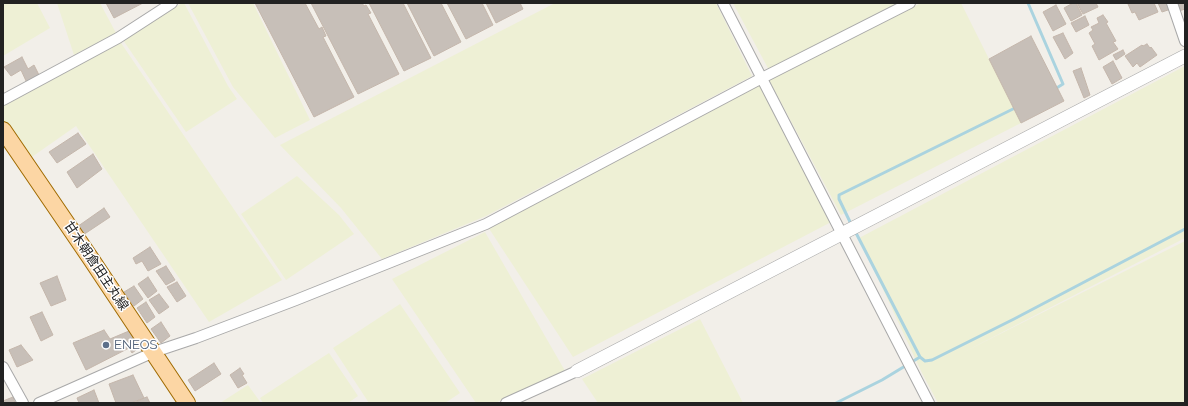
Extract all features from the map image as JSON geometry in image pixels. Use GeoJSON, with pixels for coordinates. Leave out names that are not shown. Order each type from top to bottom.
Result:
{"type":"FeatureCollection","features":[{"type":"Feature","properties":{"kind":"main road","name":"甘木朝倉田主丸線"},"geometry":{"type":"LineString","coordinates":[[3,130],[187,403]]}},
{"type":"Feature","properties":{"kind":"street"},"geometry":{"type":"LineString","coordinates":[[3,100],[118,38],[172,3]]}},
{"type":"Feature","properties":{"kind":"street"},"geometry":{"type":"LineString","coordinates":[[723,3],[929,403]]}},
{"type":"Feature","properties":{"kind":"street"},"geometry":{"type":"LineString","coordinates":[[39,403],[154,352],[196,338],[296,300],[486,224],[762,78],[910,3]]}},
{"type":"Feature","properties":{"kind":"street"},"geometry":{"type":"LineString","coordinates":[[1172,3],[1185,41]]}},
{"type":"Feature","properties":{"kind":"street"},"geometry":{"type":"LineString","coordinates":[[506,403],[577,370],[1185,56]]}},
{"type":"Feature","properties":{"kind":"street"},"geometry":{"type":"LineString","coordinates":[[3,367],[23,403]]}},
{"type":"Feature","properties":{"kind":"green space"},"geometry":{"type":"Polygon","coordinates":[[[3,3],[37,3],[50,28],[3,56],[3,3]]]}},
{"type":"Feature","properties":{"kind":"green space"},"geometry":{"type":"Polygon","coordinates":[[[57,3],[100,3],[116,33],[74,55],[57,3]]]}},
{"type":"Feature","properties":{"kind":"green space"},"geometry":{"type":"Polygon","coordinates":[[[184,3],[228,86],[237,99],[186,132],[123,40],[184,3]]]}},
{"type":"Feature","properties":{"kind":"green space"},"geometry":{"type":"Polygon","coordinates":[[[188,3],[253,3],[310,120],[275,138],[233,87],[188,3]]]}},
{"type":"Feature","properties":{"kind":"green space"},"geometry":{"type":"Polygon","coordinates":[[[555,3],[716,3],[752,76],[486,216],[382,259],[341,208],[280,145],[555,3]]]}},
{"type":"Feature","properties":{"kind":"green space"},"geometry":{"type":"Polygon","coordinates":[[[733,3],[899,3],[769,70],[733,3]]]}},
{"type":"Feature","properties":{"kind":"green space"},"geometry":{"type":"Polygon","coordinates":[[[921,3],[961,3],[1021,123],[841,215],[769,80],[921,3]]]}},
{"type":"Feature","properties":{"kind":"green space"},"geometry":{"type":"Polygon","coordinates":[[[119,40],[282,280],[209,322],[76,126],[29,159],[3,121],[3,106],[42,79],[119,40]]]}},
{"type":"Feature","properties":{"kind":"green space"},"geometry":{"type":"Polygon","coordinates":[[[1185,66],[1185,238],[962,353],[1185,241],[1185,403],[938,403],[922,373],[859,238],[1185,66]]]}},
{"type":"Feature","properties":{"kind":"green space"},"geometry":{"type":"Polygon","coordinates":[[[762,78],[835,220],[573,357],[486,224],[762,78]]]}},
{"type":"Feature","properties":{"kind":"green space"},"geometry":{"type":"Polygon","coordinates":[[[297,176],[339,215],[354,234],[286,280],[241,214],[297,176]]]}},
{"type":"Feature","properties":{"kind":"green space"},"geometry":{"type":"Polygon","coordinates":[[[485,232],[568,376],[504,398],[496,403],[476,403],[392,279],[485,232]]]}},
{"type":"Feature","properties":{"kind":"green space"},"geometry":{"type":"Polygon","coordinates":[[[400,304],[460,393],[445,403],[369,403],[333,348],[400,304]]]}},
{"type":"Feature","properties":{"kind":"green space"},"geometry":{"type":"Polygon","coordinates":[[[700,319],[743,403],[598,403],[582,379],[700,319]]]}},
{"type":"Feature","properties":{"kind":"green space"},"geometry":{"type":"Polygon","coordinates":[[[329,353],[358,396],[348,403],[263,403],[260,398],[329,353]]]}},
{"type":"Feature","properties":{"kind":"green space"},"geometry":{"type":"Polygon","coordinates":[[[248,385],[261,403],[220,403],[248,385]]]}},
{"type":"Feature","properties":{"kind":"building"},"geometry":{"type":"Polygon","coordinates":[[[106,3],[143,3],[114,18],[106,3]]]}},
{"type":"Feature","properties":{"kind":"building"},"geometry":{"type":"Polygon","coordinates":[[[255,3],[305,3],[319,29],[322,27],[326,36],[323,37],[354,97],[314,117],[255,3]]]}},
{"type":"Feature","properties":{"kind":"building"},"geometry":{"type":"Polygon","coordinates":[[[311,3],[362,3],[364,6],[366,5],[371,13],[368,14],[399,74],[358,94],[311,3]]]}},
{"type":"Feature","properties":{"kind":"building"},"geometry":{"type":"Polygon","coordinates":[[[369,3],[403,3],[431,58],[404,71],[369,3]]]}},
{"type":"Feature","properties":{"kind":"building"},"geometry":{"type":"Polygon","coordinates":[[[407,3],[441,3],[461,42],[434,56],[407,3]]]}},
{"type":"Feature","properties":{"kind":"building"},"geometry":{"type":"Polygon","coordinates":[[[447,3],[482,3],[493,25],[466,39],[447,3]]]}},
{"type":"Feature","properties":{"kind":"building"},"geometry":{"type":"Polygon","coordinates":[[[486,3],[520,3],[523,9],[496,23],[486,3]]]}},
{"type":"Feature","properties":{"kind":"building"},"geometry":{"type":"Polygon","coordinates":[[[1076,3],[1082,15],[1071,21],[1064,8],[1076,3]]]}},
{"type":"Feature","properties":{"kind":"building"},"geometry":{"type":"Polygon","coordinates":[[[1077,3],[1096,3],[1098,7],[1083,14],[1077,3]]]}},
{"type":"Feature","properties":{"kind":"building"},"geometry":{"type":"Polygon","coordinates":[[[1154,3],[1158,12],[1139,20],[1135,12],[1132,13],[1128,4],[1154,3]]]}},
{"type":"Feature","properties":{"kind":"building"},"geometry":{"type":"Polygon","coordinates":[[[1158,3],[1168,3],[1171,9],[1162,12],[1158,3]]]}},
{"type":"Feature","properties":{"kind":"building"},"geometry":{"type":"Polygon","coordinates":[[[1176,3],[1185,3],[1185,9],[1179,11],[1176,3]]]}},
{"type":"Feature","properties":{"kind":"building"},"geometry":{"type":"Polygon","coordinates":[[[1056,5],[1066,24],[1053,31],[1043,12],[1056,5]]]}},
{"type":"Feature","properties":{"kind":"building"},"geometry":{"type":"Polygon","coordinates":[[[1103,15],[1108,22],[1106,23],[1116,41],[1113,42],[1118,49],[1099,60],[1092,46],[1095,44],[1089,33],[1093,30],[1091,27],[1099,23],[1097,18],[1103,15]]]}},
{"type":"Feature","properties":{"kind":"building"},"geometry":{"type":"Polygon","coordinates":[[[1085,16],[1089,25],[1076,32],[1071,23],[1085,16]]]}},
{"type":"Feature","properties":{"kind":"building"},"geometry":{"type":"Polygon","coordinates":[[[1063,33],[1073,53],[1065,59],[1053,37],[1063,33]]]}},
{"type":"Feature","properties":{"kind":"building"},"geometry":{"type":"Polygon","coordinates":[[[1031,36],[1064,101],[1021,123],[989,59],[1031,36]]]}},
{"type":"Feature","properties":{"kind":"building"},"geometry":{"type":"Polygon","coordinates":[[[1147,44],[1157,55],[1140,67],[1137,63],[1133,67],[1125,56],[1142,45],[1147,44]]]}},
{"type":"Feature","properties":{"kind":"building"},"geometry":{"type":"Polygon","coordinates":[[[1123,50],[1125,54],[1116,60],[1113,55],[1123,50]]]}},
{"type":"Feature","properties":{"kind":"building"},"geometry":{"type":"Polygon","coordinates":[[[22,57],[28,69],[34,65],[39,75],[27,83],[21,70],[11,76],[4,67],[22,57]]]}},
{"type":"Feature","properties":{"kind":"building"},"geometry":{"type":"Polygon","coordinates":[[[1113,61],[1122,78],[1112,84],[1103,67],[1113,61]]]}},
{"type":"Feature","properties":{"kind":"building"},"geometry":{"type":"Polygon","coordinates":[[[1081,68],[1090,95],[1084,98],[1073,71],[1081,68]]]}},
{"type":"Feature","properties":{"kind":"building"},"geometry":{"type":"Polygon","coordinates":[[[78,133],[86,144],[57,163],[49,152],[78,133]]]}},
{"type":"Feature","properties":{"kind":"building"},"geometry":{"type":"Polygon","coordinates":[[[93,154],[102,169],[77,188],[67,172],[93,154]]]}},
{"type":"Feature","properties":{"kind":"building"},"geometry":{"type":"Polygon","coordinates":[[[104,208],[110,217],[80,237],[74,229],[104,208]]]}},
{"type":"Feature","properties":{"kind":"building"},"geometry":{"type":"Polygon","coordinates":[[[150,247],[161,264],[148,271],[142,261],[136,264],[133,258],[150,247]]]}},
{"type":"Feature","properties":{"kind":"building"},"geometry":{"type":"Polygon","coordinates":[[[166,266],[175,280],[166,285],[156,271],[166,266]]]}},
{"type":"Feature","properties":{"kind":"building"},"geometry":{"type":"Polygon","coordinates":[[[57,276],[66,300],[51,306],[40,283],[57,276]]]}},
{"type":"Feature","properties":{"kind":"building"},"geometry":{"type":"Polygon","coordinates":[[[148,277],[157,291],[148,298],[138,284],[148,277]]]}},
{"type":"Feature","properties":{"kind":"building"},"geometry":{"type":"Polygon","coordinates":[[[177,282],[186,296],[177,302],[167,287],[177,282]]]}},
{"type":"Feature","properties":{"kind":"building"},"geometry":{"type":"Polygon","coordinates":[[[134,286],[143,299],[134,306],[124,292],[134,286]]]}},
{"type":"Feature","properties":{"kind":"building"},"geometry":{"type":"Polygon","coordinates":[[[159,294],[169,307],[159,314],[149,300],[159,294]]]}},
{"type":"Feature","properties":{"kind":"building"},"geometry":{"type":"Polygon","coordinates":[[[146,302],[155,317],[147,323],[137,308],[146,302]]]}},
{"type":"Feature","properties":{"kind":"building"},"geometry":{"type":"Polygon","coordinates":[[[42,312],[53,335],[41,341],[30,317],[42,312]]]}},
{"type":"Feature","properties":{"kind":"building"},"geometry":{"type":"Polygon","coordinates":[[[161,322],[170,336],[161,343],[151,329],[161,322]]]}},
{"type":"Feature","properties":{"kind":"building"},"geometry":{"type":"Polygon","coordinates":[[[104,330],[110,339],[129,331],[140,347],[132,353],[129,348],[86,370],[73,343],[104,330]]]}},
{"type":"Feature","properties":{"kind":"building"},"geometry":{"type":"Polygon","coordinates":[[[21,345],[33,360],[17,367],[9,350],[21,345]]]}},
{"type":"Feature","properties":{"kind":"building"},"geometry":{"type":"Polygon","coordinates":[[[214,363],[221,374],[195,391],[188,380],[214,363]]]}},
{"type":"Feature","properties":{"kind":"building"},"geometry":{"type":"Polygon","coordinates":[[[240,368],[247,383],[238,388],[230,375],[240,368]]]}},
{"type":"Feature","properties":{"kind":"building"},"geometry":{"type":"Polygon","coordinates":[[[133,375],[144,398],[131,403],[116,403],[109,384],[133,375]]]}},
{"type":"Feature","properties":{"kind":"building"},"geometry":{"type":"Polygon","coordinates":[[[94,390],[99,403],[79,403],[77,398],[94,390]]]}},
{"type":"Feature","properties":{"kind":"building"},"geometry":{"type":"Polygon","coordinates":[[[13,397],[15,403],[3,403],[3,401],[13,397]]]}},
{"type":"Feature","properties":{"kind":"building"},"geometry":{"type":"Polygon","coordinates":[[[147,397],[150,403],[134,403],[144,398],[147,397]]]}},
{"type":"Feature","properties":{"kind":"waterway"},"geometry":{"type":"LineString","coordinates":[[1028,3],[1063,84],[1055,89]]}},
{"type":"Feature","properties":{"kind":"waterway"},"geometry":{"type":"LineString","coordinates":[[852,226],[839,199],[839,195],[1017,107]]}},
{"type":"Feature","properties":{"kind":"waterway"},"geometry":{"type":"LineString","coordinates":[[855,231],[920,357],[925,361],[932,360],[1014,319],[1185,229]]}},
{"type":"Feature","properties":{"kind":"waterway"},"geometry":{"type":"LineString","coordinates":[[836,403],[882,380],[920,357]]}},
{"type":"Feature","properties":{"kind":"place","name":"ENEOS"},"geometry":{"type":"Point","coordinates":[106,345]}}]}
